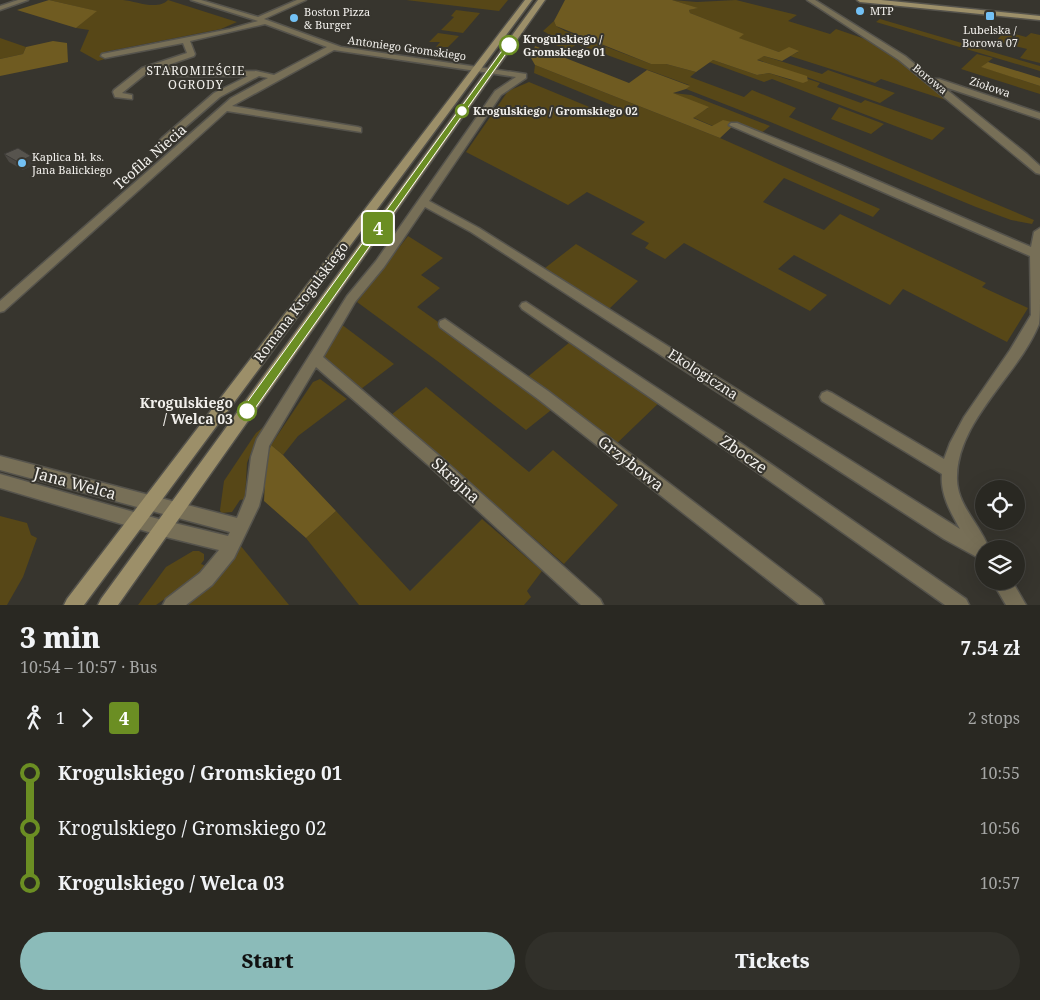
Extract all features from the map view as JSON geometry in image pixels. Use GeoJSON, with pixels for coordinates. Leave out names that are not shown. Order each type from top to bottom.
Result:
{"type":"FeatureCollection","features":[{"type":"Feature","properties":{"kind":"main road","name":"Romana Krogulskiego"},"geometry":{"type":"LineString","coordinates":[[73,605],[528,0]]}},
{"type":"Feature","properties":{"kind":"main road","name":"Romana Krogulskiego"},"geometry":{"type":"LineString","coordinates":[[107,605],[542,0]]}},
{"type":"Feature","properties":{"kind":"main road"},"geometry":{"type":"LineString","coordinates":[[860,0],[1040,18]]}},
{"type":"Feature","properties":{"kind":"main road"},"geometry":{"type":"LineString","coordinates":[[908,0],[1040,14]]}},
{"type":"Feature","properties":{"kind":"street"},"geometry":{"type":"LineString","coordinates":[[0,8],[25,0]]}},
{"type":"Feature","properties":{"kind":"street","name":"Antoniego Gromskiego"},"geometry":{"type":"LineString","coordinates":[[194,0],[261,21],[333,47],[523,76],[498,93],[423,202]]}},
{"type":"Feature","properties":{"kind":"street"},"geometry":{"type":"LineString","coordinates":[[105,56],[231,31],[261,21],[303,0]]}},
{"type":"Feature","properties":{"kind":"street","name":"Borowa"},"geometry":{"type":"LineString","coordinates":[[810,0],[902,58],[1040,171]]}},
{"type":"Feature","properties":{"kind":"street"},"geometry":{"type":"LineString","coordinates":[[129,97],[118,95],[117,92],[146,70],[191,54],[186,40]]}},
{"type":"Feature","properties":{"kind":"street","name":"Teofila Niecia"},"geometry":{"type":"LineString","coordinates":[[0,308],[242,95],[333,47]]}},
{"type":"Feature","properties":{"kind":"street"},"geometry":{"type":"LineString","coordinates":[[163,64],[170,72],[178,74],[259,74],[276,78]]}},
{"type":"Feature","properties":{"kind":"street"},"geometry":{"type":"LineString","coordinates":[[165,140],[218,95],[259,74]]}},
{"type":"Feature","properties":{"kind":"street","name":"Ziołowa"},"geometry":{"type":"LineString","coordinates":[[932,81],[1040,116]]}},
{"type":"Feature","properties":{"kind":"street"},"geometry":{"type":"LineString","coordinates":[[226,108],[358,130]]}},
{"type":"Feature","properties":{"kind":"street"},"geometry":{"type":"LineString","coordinates":[[734,125],[832,165],[1036,254]]}},
{"type":"Feature","properties":{"kind":"street"},"geometry":{"type":"LineString","coordinates":[[1024,156],[1040,162]]}},
{"type":"Feature","properties":{"kind":"street"},"geometry":{"type":"LineString","coordinates":[[172,605],[206,579],[218,566],[250,509],[255,494],[259,452],[262,444],[351,298],[380,264],[423,202]]}},
{"type":"Feature","properties":{"kind":"street","name":"Ekologiczna"},"geometry":{"type":"LineString","coordinates":[[423,202],[474,230],[975,547]]}},
{"type":"Feature","properties":{"kind":"street"},"geometry":{"type":"LineString","coordinates":[[976,540],[955,504],[949,482],[950,458],[963,433],[1016,351],[1037,314],[1039,284],[1036,254],[1040,232]]}},
{"type":"Feature","properties":{"kind":"street","name":"Zbocze"},"geometry":{"type":"LineString","coordinates":[[526,306],[734,447],[960,605]]}},
{"type":"Feature","properties":{"kind":"street","name":"Grzybowa"},"geometry":{"type":"LineString","coordinates":[[445,324],[537,390],[815,605]]}},
{"type":"Feature","properties":{"kind":"street","name":"Skrajna"},"geometry":{"type":"LineString","coordinates":[[315,358],[417,446],[594,605]]}},
{"type":"Feature","properties":{"kind":"street"},"geometry":{"type":"LineString","coordinates":[[827,397],[948,470]]}},
{"type":"Feature","properties":{"kind":"street","name":"Jana Welca"},"geometry":{"type":"LineString","coordinates":[[0,463],[241,528]]}},
{"type":"Feature","properties":{"kind":"street","name":"Jana Welca"},"geometry":{"type":"LineString","coordinates":[[0,481],[162,528],[230,545]]}},
{"type":"Feature","properties":{"kind":"street"},"geometry":{"type":"LineString","coordinates":[[1008,590],[1017,605]]}},
{"type":"Feature","properties":{"kind":"shaded area"},"geometry":{"type":"Polygon","coordinates":[[[49,0],[123,0],[146,5],[158,5],[168,0],[237,22],[221,29],[104,52],[105,59],[98,61],[80,51],[89,30],[76,28],[96,11],[49,0]]]}},
{"type":"Feature","properties":{"kind":"shaded area"},"geometry":{"type":"Polygon","coordinates":[[[49,0],[97,11],[76,28],[17,10],[49,0]]]}},
{"type":"Feature","properties":{"kind":"shaded area"},"geometry":{"type":"Polygon","coordinates":[[[406,0],[508,0],[499,11],[406,0]]]}},
{"type":"Feature","properties":{"kind":"shaded area"},"geometry":{"type":"Polygon","coordinates":[[[565,0],[672,0],[698,8],[689,10],[690,13],[744,34],[739,38],[779,52],[789,47],[799,51],[782,61],[764,56],[757,60],[807,76],[808,81],[803,83],[769,73],[757,75],[713,60],[696,72],[666,64],[651,64],[556,26],[554,21],[565,0]]]}},
{"type":"Feature","properties":{"kind":"shaded area"},"geometry":{"type":"Polygon","coordinates":[[[672,0],[697,2],[736,0],[797,15],[788,21],[830,34],[836,29],[865,39],[903,64],[952,102],[881,79],[875,83],[790,56],[798,52],[779,52],[738,38],[743,34],[690,13],[689,10],[697,8],[672,0]]]}},
{"type":"Feature","properties":{"kind":"shaded area"},"geometry":{"type":"Polygon","coordinates":[[[456,10],[480,13],[463,33],[441,30],[454,17],[451,16],[456,10]]]}},
{"type":"Feature","properties":{"kind":"shaded area"},"geometry":{"type":"Polygon","coordinates":[[[880,19],[1040,66],[1040,71],[876,22],[880,19]]]}},
{"type":"Feature","properties":{"kind":"shaded area"},"geometry":{"type":"Polygon","coordinates":[[[554,21],[556,26],[565,31],[651,64],[666,64],[696,72],[690,77],[744,97],[752,90],[796,108],[789,117],[1034,220],[1032,224],[1011,220],[976,207],[686,89],[689,85],[577,44],[568,50],[543,40],[552,36],[543,31],[554,21]]]}},
{"type":"Feature","properties":{"kind":"shaded area"},"geometry":{"type":"Polygon","coordinates":[[[1005,31],[1026,37],[1031,33],[1040,35],[1040,63],[1020,58],[1027,49],[996,41],[1005,31]]]}},
{"type":"Feature","properties":{"kind":"shaded area"},"geometry":{"type":"Polygon","coordinates":[[[438,33],[459,36],[448,47],[436,47],[440,42],[429,42],[438,33]]]}},
{"type":"Feature","properties":{"kind":"shaded area"},"geometry":{"type":"Polygon","coordinates":[[[0,38],[26,47],[23,54],[0,59],[0,38]]]}},
{"type":"Feature","properties":{"kind":"shaded area"},"geometry":{"type":"Polygon","coordinates":[[[53,41],[67,43],[68,62],[0,76],[0,59],[23,54],[26,47],[53,41]]]}},
{"type":"Feature","properties":{"kind":"shaded area"},"geometry":{"type":"Polygon","coordinates":[[[535,46],[629,83],[647,70],[690,86],[673,93],[709,107],[693,118],[712,126],[723,120],[736,123],[720,138],[535,65],[531,58],[535,46]]]}},
{"type":"Feature","properties":{"kind":"shaded area"},"geometry":{"type":"Polygon","coordinates":[[[977,54],[993,58],[982,67],[1040,86],[1040,94],[961,69],[977,54]]]}},
{"type":"Feature","properties":{"kind":"shaded area"},"geometry":{"type":"Polygon","coordinates":[[[764,56],[822,74],[828,70],[895,93],[880,103],[756,59],[764,56]]]}},
{"type":"Feature","properties":{"kind":"shaded area"},"geometry":{"type":"Polygon","coordinates":[[[713,60],[757,75],[769,73],[790,80],[808,81],[808,79],[820,83],[817,87],[861,103],[865,100],[945,128],[932,140],[772,79],[764,82],[709,62],[713,60]]]}},
{"type":"Feature","properties":{"kind":"shaded area"},"geometry":{"type":"Polygon","coordinates":[[[988,62],[1040,78],[1040,86],[981,67],[988,62]]]}},
{"type":"Feature","properties":{"kind":"shaded area"},"geometry":{"type":"Polygon","coordinates":[[[535,65],[720,138],[880,209],[873,217],[784,178],[763,202],[824,230],[840,214],[986,283],[982,287],[1028,308],[1007,342],[903,289],[890,305],[794,255],[778,269],[827,295],[810,311],[684,243],[665,259],[645,248],[649,243],[631,234],[645,222],[587,192],[568,205],[466,152],[508,91],[529,82],[611,116],[619,108],[534,73],[535,65]]]}},
{"type":"Feature","properties":{"kind":"shaded area"},"geometry":{"type":"Polygon","coordinates":[[[673,93],[691,95],[770,126],[760,134],[736,123],[713,126],[692,117],[708,108],[673,93]]]}},
{"type":"Feature","properties":{"kind":"shaded area"},"geometry":{"type":"Polygon","coordinates":[[[839,107],[884,124],[871,134],[831,119],[839,107]]]}},
{"type":"Feature","properties":{"kind":"shaded area"},"geometry":{"type":"Polygon","coordinates":[[[408,236],[443,258],[421,275],[440,288],[417,307],[482,353],[525,379],[576,337],[665,397],[611,449],[555,407],[526,430],[357,302],[408,236]]]}},
{"type":"Feature","properties":{"kind":"shaded area"},"geometry":{"type":"Polygon","coordinates":[[[576,244],[638,281],[609,309],[545,268],[576,244]]]}},
{"type":"Feature","properties":{"kind":"shaded area"},"geometry":{"type":"Polygon","coordinates":[[[341,324],[394,364],[361,389],[325,357],[323,350],[341,324]]]}},
{"type":"Feature","properties":{"kind":"shaded area"},"geometry":{"type":"Polygon","coordinates":[[[320,379],[347,399],[298,436],[283,455],[271,445],[313,382],[320,379]]]}},
{"type":"Feature","properties":{"kind":"shaded area"},"geometry":{"type":"Polygon","coordinates":[[[426,387],[529,472],[553,450],[618,505],[564,564],[391,415],[426,387]]]}},
{"type":"Feature","properties":{"kind":"shaded area"},"geometry":{"type":"Polygon","coordinates":[[[267,424],[256,440],[247,463],[245,499],[240,500],[232,512],[221,513],[224,481],[256,433],[267,424]]]}},
{"type":"Feature","properties":{"kind":"shaded area"},"geometry":{"type":"Polygon","coordinates":[[[271,445],[283,455],[336,511],[306,538],[264,501],[266,460],[271,445]]]}},
{"type":"Feature","properties":{"kind":"shaded area"},"geometry":{"type":"Polygon","coordinates":[[[336,511],[410,591],[482,519],[542,571],[527,591],[531,597],[524,605],[359,605],[306,538],[336,511]]]}},
{"type":"Feature","properties":{"kind":"shaded area"},"geometry":{"type":"Polygon","coordinates":[[[0,516],[27,523],[31,535],[37,538],[23,577],[7,605],[0,605],[0,516]]]}},
{"type":"Feature","properties":{"kind":"shaded area"},"geometry":{"type":"Polygon","coordinates":[[[240,545],[289,605],[188,605],[218,578],[240,545]]]}},
{"type":"Feature","properties":{"kind":"shaded area"},"geometry":{"type":"Polygon","coordinates":[[[193,551],[199,551],[204,554],[204,560],[201,564],[206,566],[186,584],[156,605],[138,605],[166,567],[193,551]]]}},
{"type":"Feature","properties":{"kind":"building"},"geometry":{"type":"Polygon","coordinates":[[[18,148],[31,156],[18,162],[4,154],[18,148]]]}},
{"type":"Feature","properties":{"kind":"bus line","name":"4"},"geometry":{"type":"LineString","coordinates":[[247,411],[509,45]]}},
{"type":"Feature","properties":{"kind":"place","name":"MTP"},"geometry":{"type":"Point","coordinates":[860,11]}},
{"type":"Feature","properties":{"kind":"place","name":"Lubelska / Borowa 07"},"geometry":{"type":"Point","coordinates":[990,16]}},
{"type":"Feature","properties":{"kind":"place","name":"Boston Pizza & Burger"},"geometry":{"type":"Point","coordinates":[294,18]}},
{"type":"Feature","properties":{"kind":"place","name":"Krogulskiego / Gromskiego 01"},"geometry":{"type":"Point","coordinates":[509,45]}},
{"type":"Feature","properties":{"kind":"place","name":"Krogulskiego / Gromskiego 02"},"geometry":{"type":"Point","coordinates":[462,111]}},
{"type":"Feature","properties":{"kind":"place","name":"Kaplica bł. ks. Jana Balickiego"},"geometry":{"type":"Point","coordinates":[22,163]}},
{"type":"Feature","properties":{"kind":"place","name":"Krogulskiego / Welca 03"},"geometry":{"type":"Point","coordinates":[247,411]}},
{"type":"Feature","properties":{"kind":"district","name":"STAROMIEŚCIE OGRODY"},"geometry":{"type":"Point","coordinates":[196,78]}}]}
